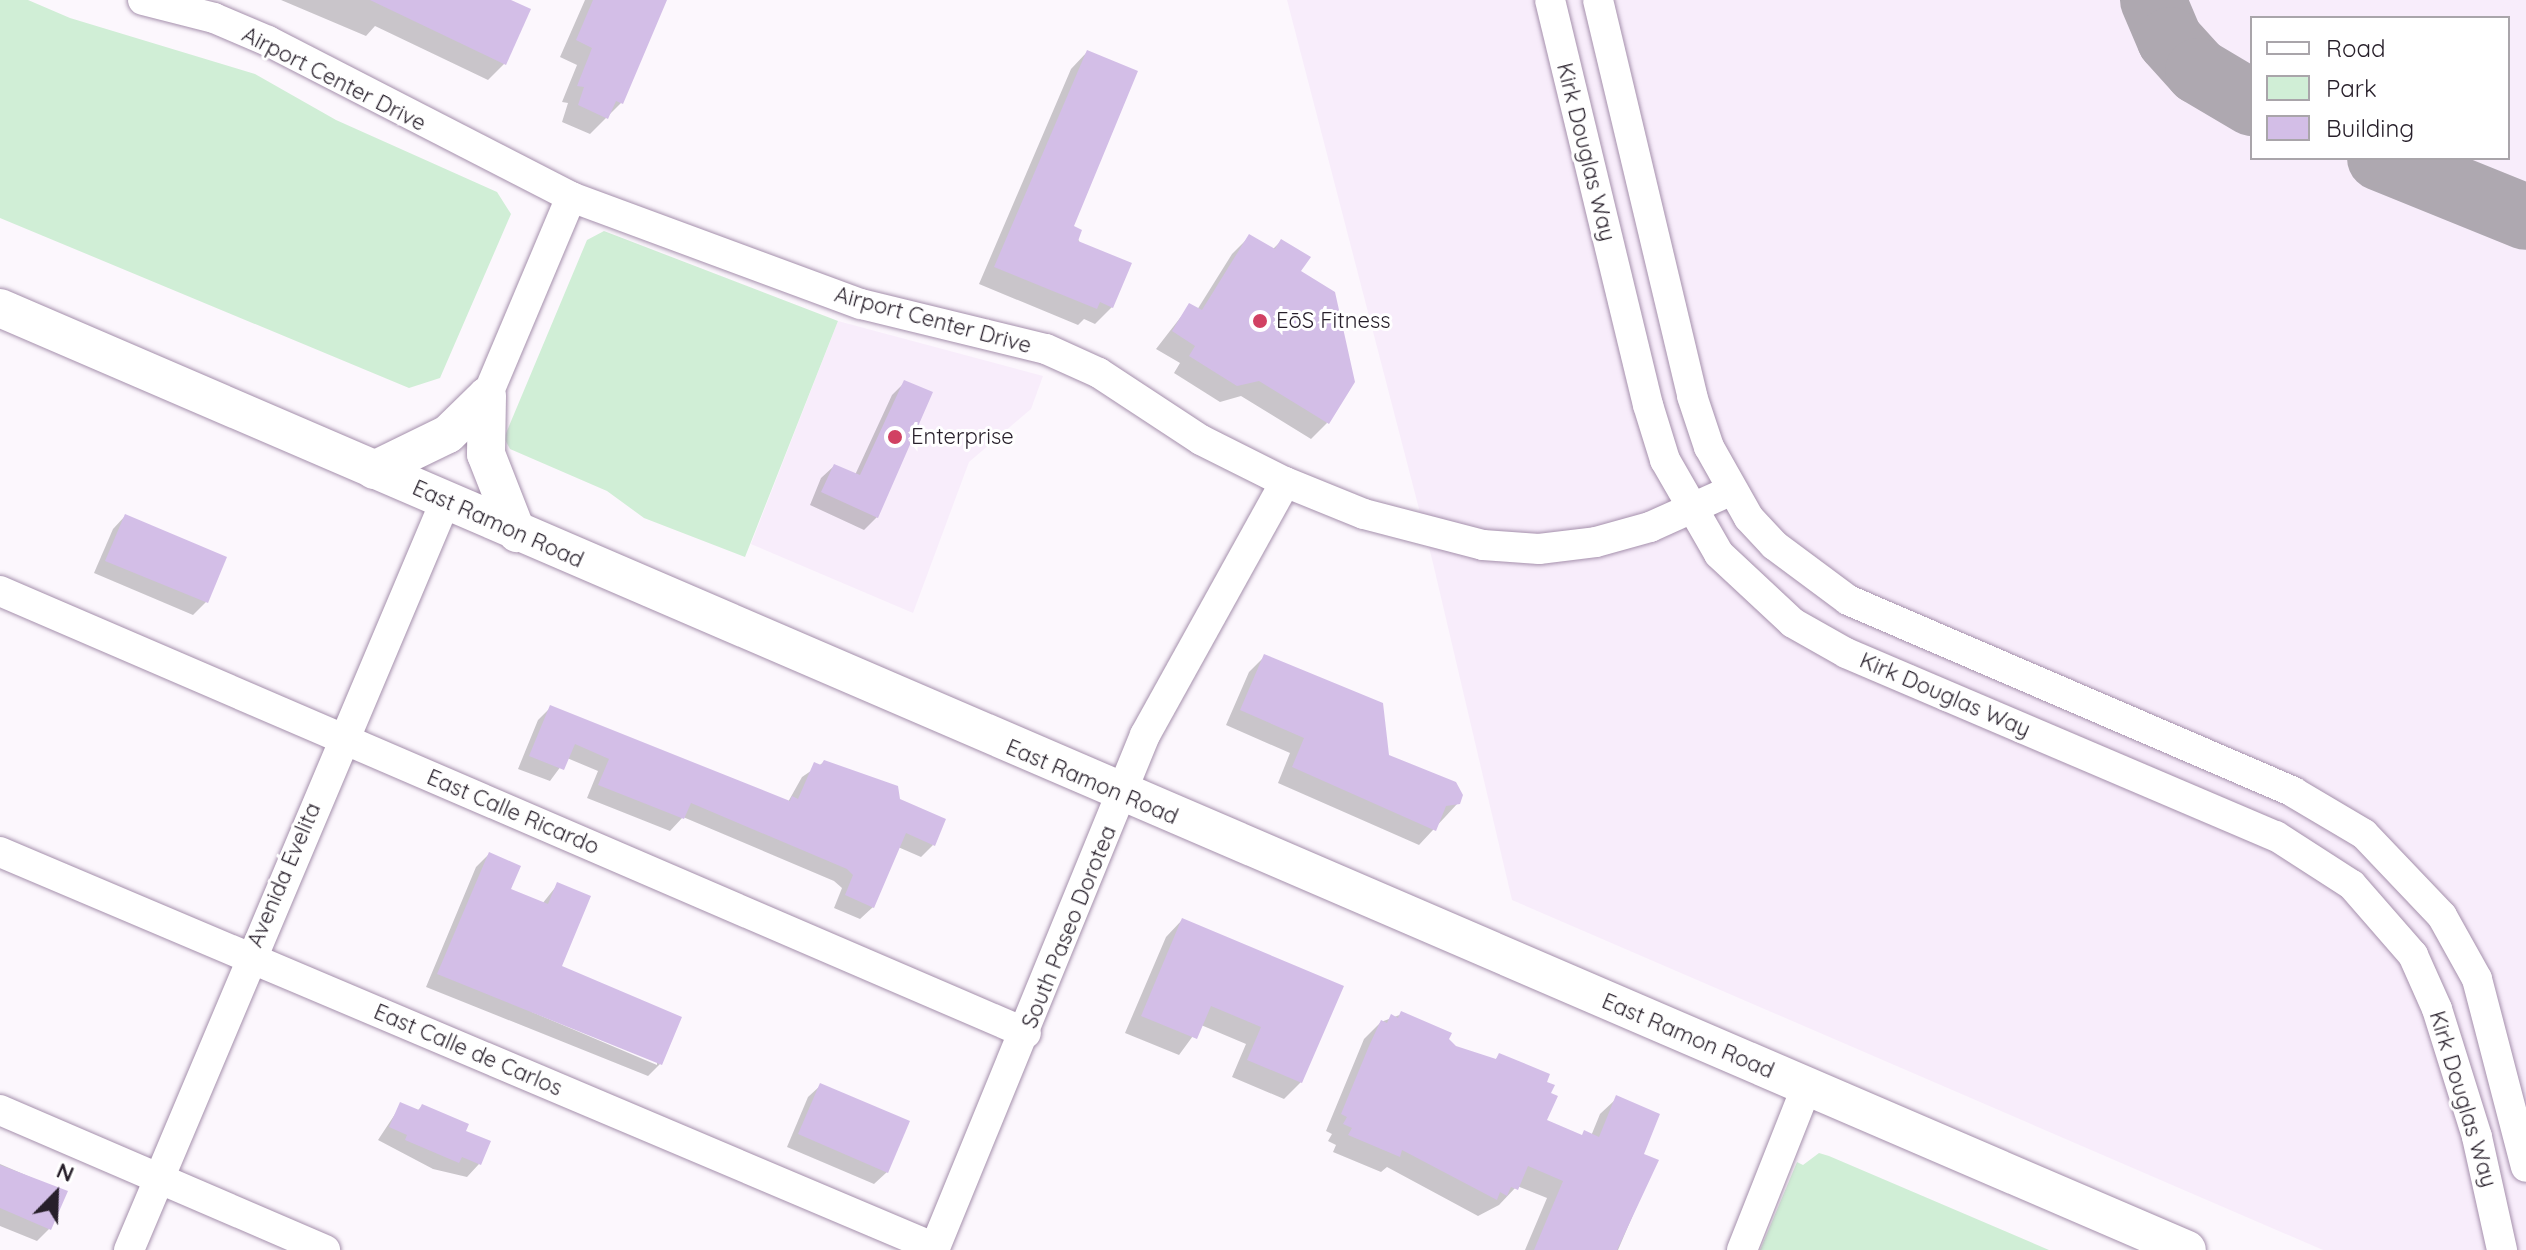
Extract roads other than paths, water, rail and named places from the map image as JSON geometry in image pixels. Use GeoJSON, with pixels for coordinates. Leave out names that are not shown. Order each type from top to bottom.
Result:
{"type":"FeatureCollection","features":[{"type":"Feature","properties":{"kind":"main road","name":"East Ramon Road"},"geometry":{"type":"LineString","coordinates":[[0,308],[1122,795],[2187,1250]]}},
{"type":"Feature","properties":{"kind":"main road"},"geometry":{"type":"LineString","coordinates":[[374,470],[448,434],[487,396]]}},
{"type":"Feature","properties":{"kind":"main road"},"geometry":{"type":"LineString","coordinates":[[487,396],[486,454],[517,533]]}},
{"type":"Feature","properties":{"kind":"street","name":"Airport Center Drive"},"geometry":{"type":"LineString","coordinates":[[143,0],[214,18],[268,41],[571,197],[823,292],[1046,349],[1099,373],[1201,440],[1285,482],[1417,531],[1483,545],[1539,549],[1596,542],[1691,510],[1730,491]]}},
{"type":"Feature","properties":{"kind":"street","name":"Kirk Douglas Way"},"geometry":{"type":"LineString","coordinates":[[1550,0],[1648,405],[1665,460],[1719,554],[1793,623],[1846,653],[2276,836],[2352,885],[2413,955],[2437,1009],[2477,1137],[2502,1250]]}},
{"type":"Feature","properties":{"kind":"street","name":"Kirk Douglas Way"},"geometry":{"type":"LineString","coordinates":[[1598,0],[1692,396],[1730,491],[1774,545],[1848,600],[2293,792],[2364,834],[2442,916],[2477,979],[2526,1167]]}},
{"type":"Feature","properties":{"kind":"street"},"geometry":{"type":"LineString","coordinates":[[487,396],[571,197]]}},
{"type":"Feature","properties":{"kind":"street","name":"South Paseo Dorotea"},"geometry":{"type":"LineString","coordinates":[[935,1249],[1026,1033],[1145,735],[1285,482]]}},
{"type":"Feature","properties":{"kind":"street","name":"Avenida Evelita"},"geometry":{"type":"LineString","coordinates":[[129,1250],[248,957],[445,502]]}},
{"type":"Feature","properties":{"kind":"street","name":"East Calle Ricardo"},"geometry":{"type":"LineString","coordinates":[[0,591],[1026,1033]]}},
{"type":"Feature","properties":{"kind":"street","name":"East Calle de Carlos"},"geometry":{"type":"LineString","coordinates":[[0,852],[935,1249]]}},
{"type":"Feature","properties":{"kind":"street"},"geometry":{"type":"LineString","coordinates":[[1742,1250],[1807,1086]]}},
{"type":"Feature","properties":{"kind":"street"},"geometry":{"type":"LineString","coordinates":[[0,1110],[325,1250]]}},
{"type":"Feature","properties":{"kind":"place","name":"EōS Fitness"},"geometry":{"type":"Point","coordinates":[1260,321]}},
{"type":"Feature","properties":{"kind":"place","name":"Enterprise"},"geometry":{"type":"Point","coordinates":[895,437]}}]}
